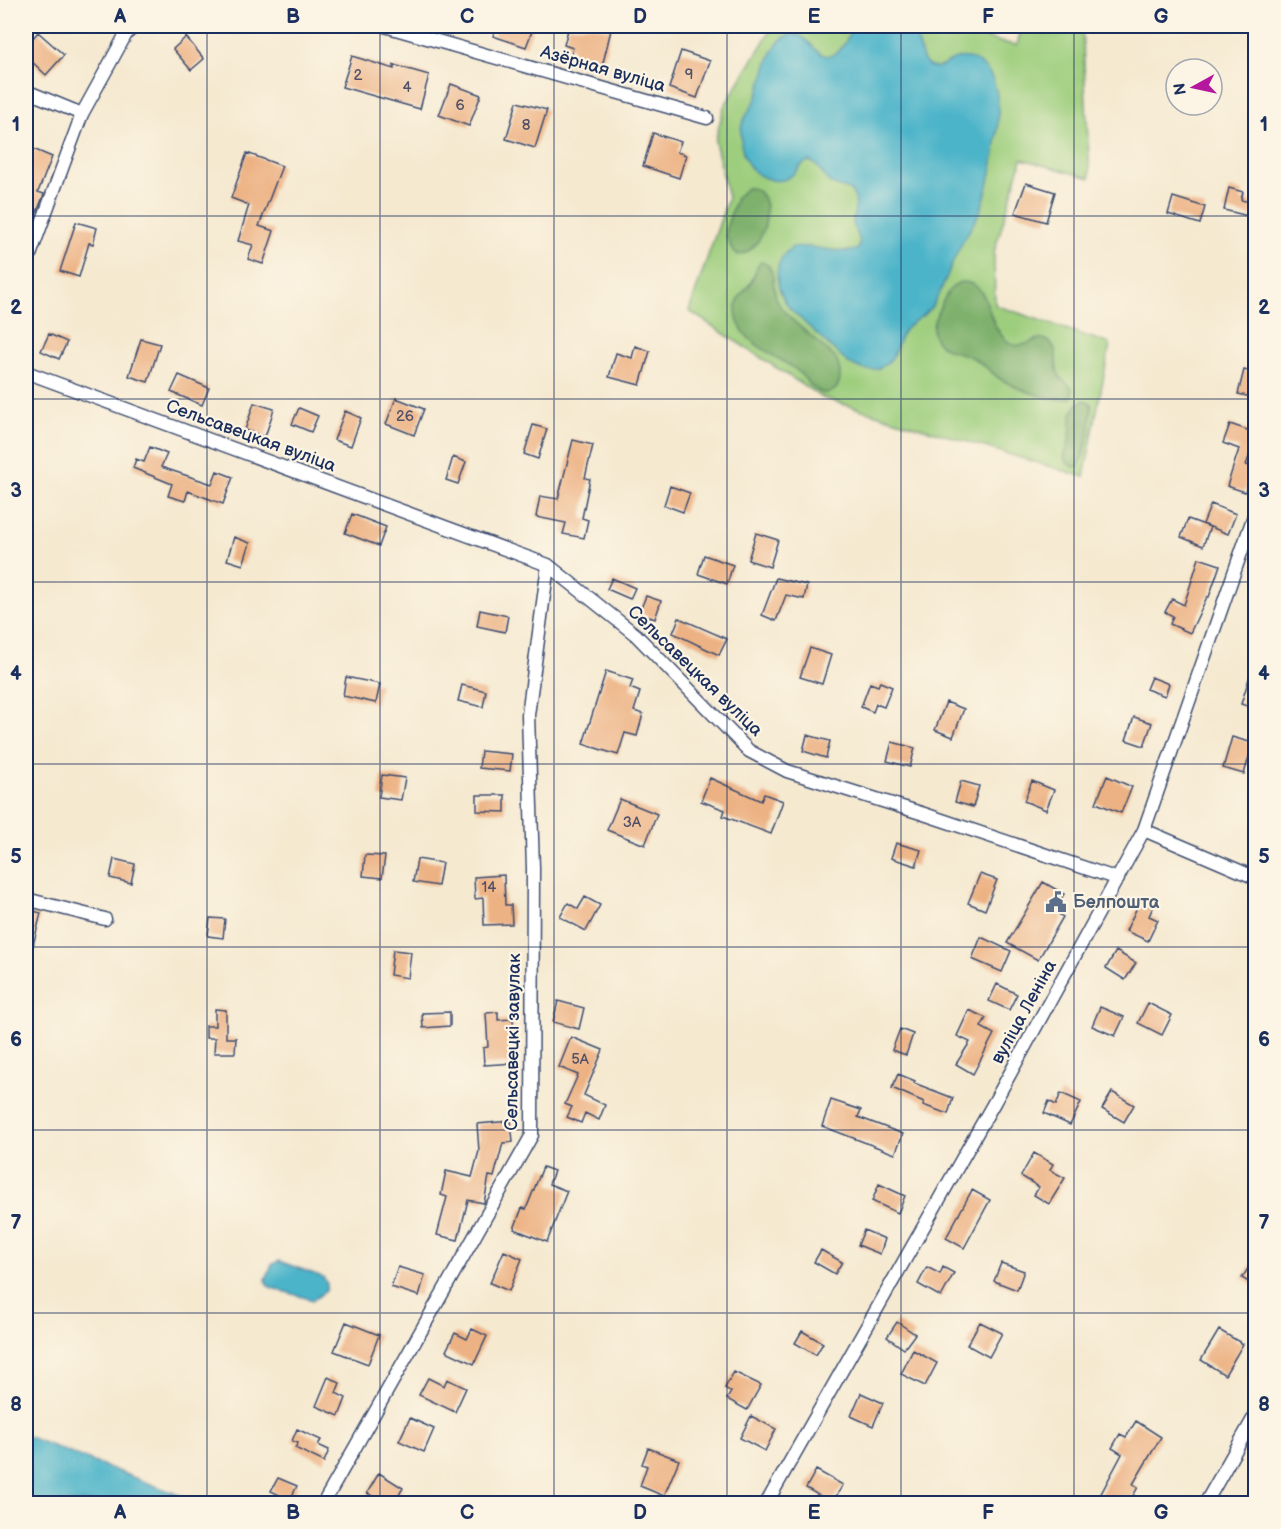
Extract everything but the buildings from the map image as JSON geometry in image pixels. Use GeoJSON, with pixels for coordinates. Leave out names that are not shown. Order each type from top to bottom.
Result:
{"type":"FeatureCollection","features":[{"type":"Feature","properties":{"kind":"street"},"geometry":{"type":"LineString","coordinates":[[26,266],[82,114],[126,34],[135,26]]}},
{"type":"Feature","properties":{"kind":"street","name":"Азёрная вуліца"},"geometry":{"type":"LineString","coordinates":[[385,26],[707,118]]}},
{"type":"Feature","properties":{"kind":"street"},"geometry":{"type":"LineString","coordinates":[[26,91],[82,114]]}},
{"type":"Feature","properties":{"kind":"street","name":"Сельсавецкая вуліца"},"geometry":{"type":"LineString","coordinates":[[26,372],[548,565],[636,635],[749,751],[787,771],[1118,879]]}},
{"type":"Feature","properties":{"kind":"street","name":"вуліца Леніна"},"geometry":{"type":"LineString","coordinates":[[766,1503],[938,1203],[1144,830],[1256,510]]}},
{"type":"Feature","properties":{"kind":"street","name":"Сельсавецкі завулак"},"geometry":{"type":"LineString","coordinates":[[323,1503],[531,1135],[533,867],[528,716],[548,565]]}},
{"type":"Feature","properties":{"kind":"street"},"geometry":{"type":"LineString","coordinates":[[1144,830],[1256,878]]}},
{"type":"Feature","properties":{"kind":"street"},"geometry":{"type":"LineString","coordinates":[[26,899],[105,919]]}},
{"type":"Feature","properties":{"kind":"street"},"geometry":{"type":"LineString","coordinates":[[1205,1503],[1256,1414]]}},
{"type":"Feature","properties":{"kind":"green space"},"geometry":{"type":"Polygon","coordinates":[[[773,26],[944,26],[1017,45],[1022,26],[1082,26],[1090,178],[1022,159],[994,252],[995,305],[1110,344],[1084,477],[823,398],[689,311],[728,198],[715,141],[724,107],[773,26]]]}},
{"type":"Feature","properties":{"kind":"green space"},"geometry":{"type":"Polygon","coordinates":[[[747,188],[757,190],[763,197],[766,218],[758,242],[739,255],[733,252],[726,235],[727,226],[736,198],[747,188]]]}},
{"type":"Feature","properties":{"kind":"green space"},"geometry":{"type":"Polygon","coordinates":[[[761,262],[770,268],[776,297],[783,309],[836,359],[840,378],[833,391],[825,393],[815,389],[799,372],[758,346],[742,330],[736,305],[761,262]]]}},
{"type":"Feature","properties":{"kind":"green space"},"geometry":{"type":"Polygon","coordinates":[[[961,282],[970,283],[982,292],[997,329],[1012,344],[1019,346],[1042,339],[1052,344],[1056,352],[1057,371],[1061,379],[1072,388],[1072,397],[1048,398],[1017,387],[998,378],[973,358],[946,348],[937,341],[933,328],[936,316],[949,291],[961,282]]]}},
{"type":"Feature","properties":{"kind":"green space"},"geometry":{"type":"Polygon","coordinates":[[[1084,400],[1091,403],[1090,425],[1081,461],[1078,466],[1074,467],[1068,464],[1064,457],[1070,438],[1073,412],[1075,407],[1084,400]]]}},
{"type":"Feature","properties":{"kind":"water"},"geometry":{"type":"Polygon","coordinates":[[[889,24],[909,30],[918,41],[923,59],[931,67],[937,68],[960,58],[976,61],[985,68],[993,80],[998,115],[994,157],[981,209],[955,256],[940,292],[929,310],[905,330],[889,362],[880,368],[870,370],[847,362],[790,309],[781,293],[777,276],[781,260],[793,247],[845,251],[858,249],[859,238],[853,222],[856,205],[853,194],[849,190],[832,184],[816,165],[809,161],[782,180],[765,178],[748,164],[742,150],[741,140],[743,121],[758,94],[770,56],[780,41],[795,34],[823,55],[829,55],[840,49],[855,26],[889,24]]]}},
{"type":"Feature","properties":{"kind":"water"},"geometry":{"type":"Polygon","coordinates":[[[279,1261],[323,1277],[327,1284],[326,1291],[313,1300],[267,1285],[266,1279],[272,1264],[279,1261]]]}},
{"type":"Feature","properties":{"kind":"water"},"geometry":{"type":"Polygon","coordinates":[[[26,1437],[200,1503],[46,1503],[26,1495],[26,1437]]]}},
{"type":"Feature","properties":{"kind":"place","name":"Белпошта"},"geometry":{"type":"Point","coordinates":[1056,902]}}]}
